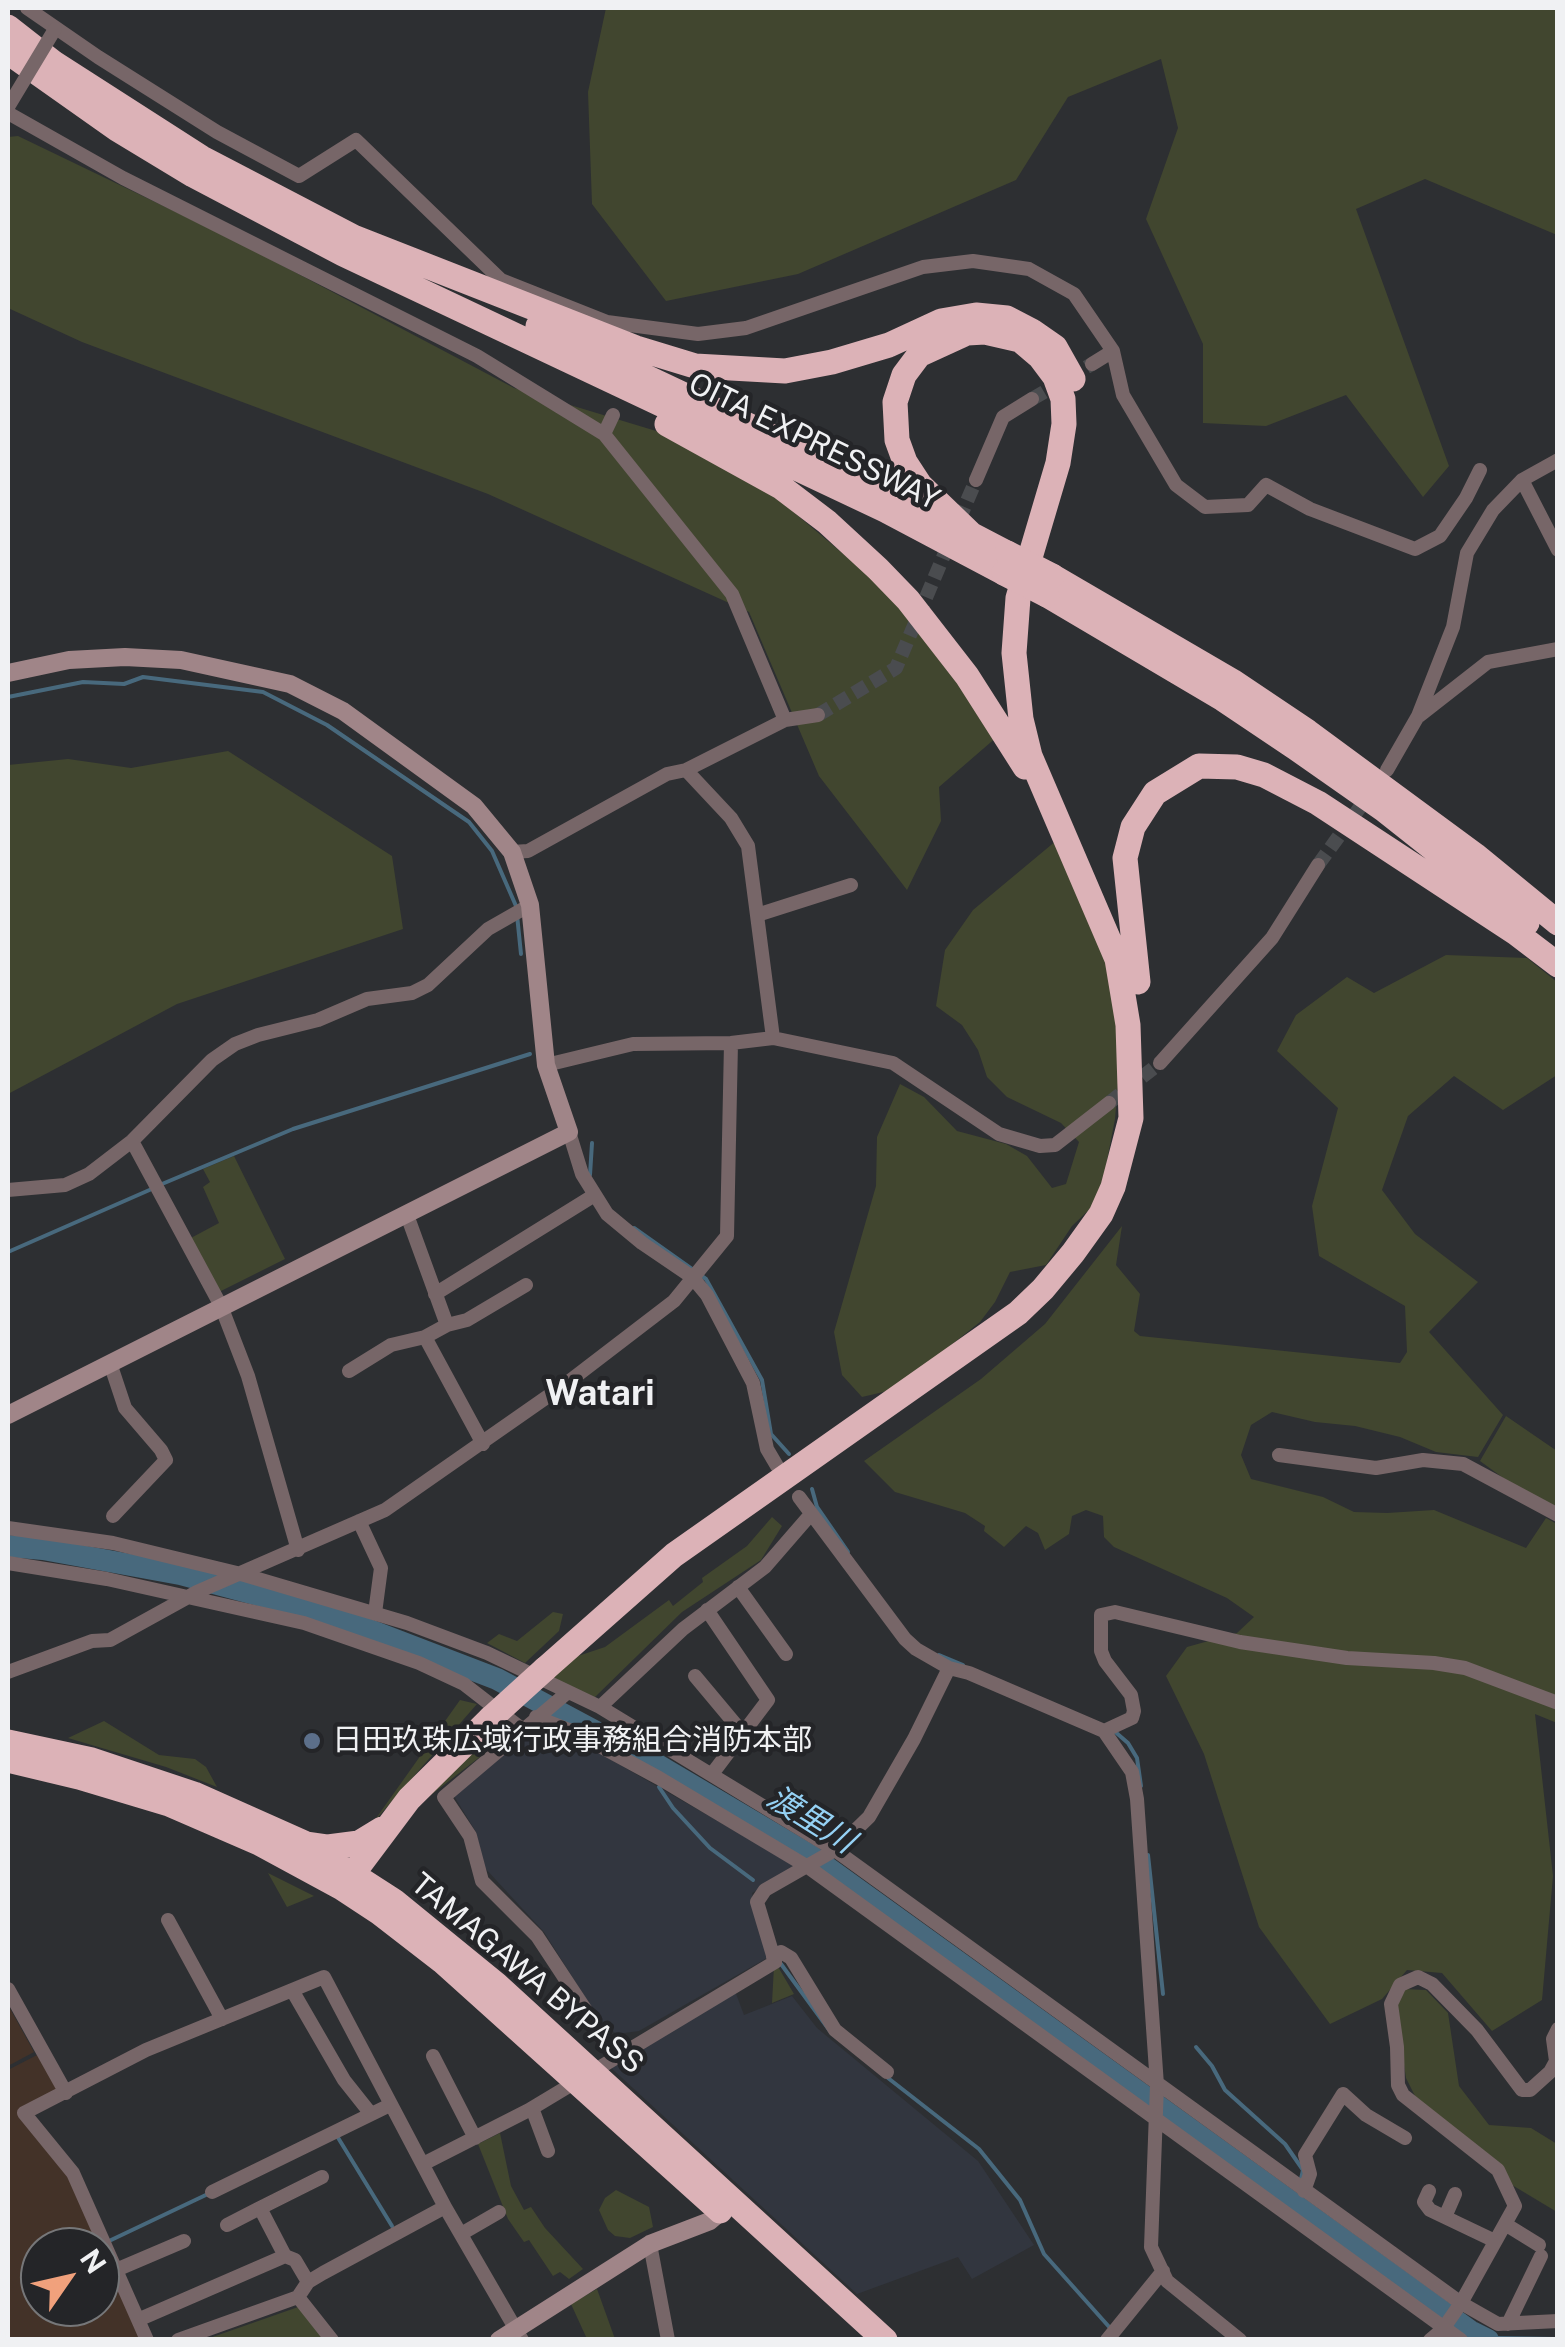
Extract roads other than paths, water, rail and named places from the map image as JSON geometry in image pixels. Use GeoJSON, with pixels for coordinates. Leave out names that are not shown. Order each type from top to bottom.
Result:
{"type":"FeatureCollection","features":[{"type":"Feature","properties":{"kind":"highway","name":"OITA EXPRESSWAY"},"geometry":{"type":"LineString","coordinates":[[8,27],[54,63],[202,158],[352,237],[876,485],[972,535],[1006,563]]}},
{"type":"Feature","properties":{"kind":"highway","name":"OITA EXPRESSWAY"},"geometry":{"type":"LineString","coordinates":[[8,52],[117,128],[344,254],[1006,563],[1232,682],[1420,814],[1558,923]]}},
{"type":"Feature","properties":{"kind":"highway"},"geometry":{"type":"LineString","coordinates":[[352,237],[636,348],[694,366],[785,371],[889,345],[941,321],[976,316],[1007,318],[1055,348],[1073,377],[1078,419],[1028,602],[1025,653],[1030,709],[1059,794],[1132,951]]}},
{"type":"Feature","properties":{"kind":"highway"},"geometry":{"type":"LineString","coordinates":[[487,324],[781,487],[827,522],[908,600],[967,676],[1044,796]]}},
{"type":"Feature","properties":{"kind":"highway"},"geometry":{"type":"LineString","coordinates":[[346,1881],[435,1770],[568,1648],[674,1555],[1018,1313],[1044,1289],[1101,1214],[1113,1186],[1131,1118],[1128,1026],[1117,959],[1044,796],[1021,719],[1014,653],[1015,619],[1046,493],[1058,463],[1063,399],[1056,377],[1030,348],[1020,340],[985,332],[966,334],[919,355],[904,374],[895,402],[896,440],[905,462],[920,486],[972,535]]}},
{"type":"Feature","properties":{"kind":"highway","name":"OITA EXPRESSWAY"},"geometry":{"type":"LineString","coordinates":[[1049,585],[1296,748],[1463,871],[1558,948]]}},
{"type":"Feature","properties":{"kind":"highway"},"geometry":{"type":"LineString","coordinates":[[568,1648],[984,1355],[1057,1293],[1083,1260],[1119,1203],[1146,1102],[1142,1008],[1132,951],[1125,858],[1133,827],[1154,792],[1199,766],[1264,774],[1318,803],[1516,933],[1558,966]]}},
{"type":"Feature","properties":{"kind":"highway","name":"TAMAGAWA BYPASS"},"geometry":{"type":"LineString","coordinates":[[8,1742],[140,1774],[304,1843],[584,2077],[884,2340]]}},
{"type":"Feature","properties":{"kind":"highway","name":"TAMAGAWA BYPASS"},"geometry":{"type":"LineString","coordinates":[[8,1760],[80,1776],[169,1804],[394,1901],[496,1985],[584,2077]]}},
{"type":"Feature","properties":{"kind":"highway"},"geometry":{"type":"LineString","coordinates":[[304,1843],[328,1847],[359,1844],[390,1823]]}},
{"type":"Feature","properties":{"kind":"highway"},"geometry":{"type":"LineString","coordinates":[[390,1823],[380,1851],[380,1866],[394,1901]]}},
{"type":"Feature","properties":{"kind":"highway","name":"TAMAGAWA BYPASS"},"geometry":{"type":"LineString","coordinates":[[728,2206],[860,2340]]}},
{"type":"Feature","properties":{"kind":"street"},"geometry":{"type":"LineString","coordinates":[[27,8],[217,132],[299,176],[356,140],[501,280],[650,336],[746,328],[924,267],[972,261],[1029,269],[1074,294],[1113,352],[1123,395],[1176,485],[1206,506],[1248,505],[1266,485],[1310,509],[1415,549],[1440,536],[1480,470]]}},
{"type":"Feature","properties":{"kind":"street"},"geometry":{"type":"LineString","coordinates":[[56,29],[8,110],[123,178],[478,356],[604,434],[732,594],[785,720]]}},
{"type":"Feature","properties":{"kind":"street"},"geometry":{"type":"LineString","coordinates":[[1092,364],[1113,352]]}},
{"type":"Feature","properties":{"kind":"street"},"geometry":{"type":"LineString","coordinates":[[976,480],[1003,417],[1032,398]]}},
{"type":"Feature","properties":{"kind":"street"},"geometry":{"type":"LineString","coordinates":[[604,434],[613,415]]}},
{"type":"Feature","properties":{"kind":"street"},"geometry":{"type":"LineString","coordinates":[[1387,770],[1418,716],[1454,627],[1467,553],[1493,510],[1522,480],[1558,460]]}},
{"type":"Feature","properties":{"kind":"street"},"geometry":{"type":"LineString","coordinates":[[1522,480],[1558,550]]}},
{"type":"Feature","properties":{"kind":"street"},"geometry":{"type":"LineString","coordinates":[[1418,716],[1488,662],[1558,649]]}},
{"type":"Feature","properties":{"kind":"street"},"geometry":{"type":"LineString","coordinates":[[8,672],[69,660],[144,658],[212,666],[290,684],[343,711],[474,806],[512,852],[546,1064],[593,1196],[630,1234],[696,1272],[753,1383],[767,1449],[777,1466]]}},
{"type":"Feature","properties":{"kind":"street"},"geometry":{"type":"LineString","coordinates":[[512,852],[528,851],[667,774],[686,770],[785,720],[818,715]]}},
{"type":"Feature","properties":{"kind":"street"},"geometry":{"type":"LineString","coordinates":[[686,770],[731,818],[748,846],[773,1038]]}},
{"type":"Feature","properties":{"kind":"street"},"geometry":{"type":"LineString","coordinates":[[1160,1063],[1272,938],[1318,865]]}},
{"type":"Feature","properties":{"kind":"street"},"geometry":{"type":"LineString","coordinates":[[757,915],[850,885]]}},
{"type":"Feature","properties":{"kind":"street"},"geometry":{"type":"LineString","coordinates":[[8,1190],[66,1186],[89,1174],[132,1141],[212,1060],[235,1044],[258,1034],[318,1020],[367,999],[412,993],[428,985],[488,929],[521,909]]}},
{"type":"Feature","properties":{"kind":"street"},"geometry":{"type":"LineString","coordinates":[[546,1064],[632,1044],[731,1043],[773,1038],[893,1063],[999,1134],[1040,1146],[1055,1144],[1110,1103]]}},
{"type":"Feature","properties":{"kind":"street"},"geometry":{"type":"LineString","coordinates":[[8,1672],[92,1641],[110,1640],[193,1595],[385,1510],[482,1444],[674,1300],[727,1236],[731,1043]]}},
{"type":"Feature","properties":{"kind":"street"},"geometry":{"type":"LineString","coordinates":[[8,1415],[568,1132]]}},
{"type":"Feature","properties":{"kind":"street"},"geometry":{"type":"LineString","coordinates":[[132,1141],[221,1306],[248,1376],[298,1550]]}},
{"type":"Feature","properties":{"kind":"street"},"geometry":{"type":"LineString","coordinates":[[434,1294],[593,1196]]}},
{"type":"Feature","properties":{"kind":"street"},"geometry":{"type":"LineString","coordinates":[[407,1215],[447,1325]]}},
{"type":"Feature","properties":{"kind":"street"},"geometry":{"type":"LineString","coordinates":[[349,1370],[390,1345],[467,1320],[526,1285]]}},
{"type":"Feature","properties":{"kind":"street"},"geometry":{"type":"LineString","coordinates":[[424,1337],[482,1444]]}},
{"type":"Feature","properties":{"kind":"street"},"geometry":{"type":"LineString","coordinates":[[110,1363],[125,1408],[166,1460],[114,1516]]}},
{"type":"Feature","properties":{"kind":"street"},"geometry":{"type":"LineString","coordinates":[[1279,1455],[1376,1468],[1423,1460],[1463,1464],[1558,1515]]}},
{"type":"Feature","properties":{"kind":"street"},"geometry":{"type":"LineString","coordinates":[[799,1497],[905,1639],[949,1668],[1109,1728],[1132,1772],[1137,1799],[1157,2085],[1151,2247],[1167,2282],[1240,2340]]}},
{"type":"Feature","properties":{"kind":"street"},"geometry":{"type":"LineString","coordinates":[[600,1707],[707,1610],[765,1567],[812,1514]]}},
{"type":"Feature","properties":{"kind":"street"},"geometry":{"type":"LineString","coordinates":[[359,1522],[381,1568],[374,1613]]}},
{"type":"Feature","properties":{"kind":"street"},"geometry":{"type":"LineString","coordinates":[[8,1528],[113,1544],[241,1574],[374,1613],[487,1653],[600,1707],[835,1850],[1461,2302],[1498,2324],[1558,2321]]}},
{"type":"Feature","properties":{"kind":"street"},"geometry":{"type":"LineString","coordinates":[[8,1563],[193,1595],[304,1623],[419,1663],[470,1688],[522,1729]]}},
{"type":"Feature","properties":{"kind":"street"},"geometry":{"type":"LineString","coordinates":[[738,1587],[786,1654]]}},
{"type":"Feature","properties":{"kind":"street"},"geometry":{"type":"LineString","coordinates":[[707,1610],[768,1700],[712,1774]]}},
{"type":"Feature","properties":{"kind":"street"},"geometry":{"type":"LineString","coordinates":[[1109,1728],[1132,1718],[1134,1711],[1131,1695],[1105,1662],[1101,1650],[1101,1614],[1115,1612],[1240,1642],[1347,1658],[1434,1662],[1465,1668],[1558,1703]]}},
{"type":"Feature","properties":{"kind":"street"},"geometry":{"type":"LineString","coordinates":[[424,2164],[532,2108],[774,1962],[757,1902],[765,1890],[835,1850],[869,1817],[914,1740],[949,1668]]}},
{"type":"Feature","properties":{"kind":"street"},"geometry":{"type":"LineString","coordinates":[[696,1676],[741,1731]]}},
{"type":"Feature","properties":{"kind":"street"},"geometry":{"type":"LineString","coordinates":[[568,1692],[444,1797],[470,1836],[482,1881],[537,1936],[616,2056]]}},
{"type":"Feature","properties":{"kind":"street"},"geometry":{"type":"LineString","coordinates":[[536,1717],[574,1732],[660,1778],[808,1867],[1460,2340]]}},
{"type":"Feature","properties":{"kind":"street"},"geometry":{"type":"LineString","coordinates":[[168,1920],[222,2018]]}},
{"type":"Feature","properties":{"kind":"street"},"geometry":{"type":"LineString","coordinates":[[773,1957],[781,1952],[790,1958],[835,2030],[887,2072]]}},
{"type":"Feature","properties":{"kind":"street"},"geometry":{"type":"LineString","coordinates":[[981,1995],[998,1971]]}},
{"type":"Feature","properties":{"kind":"street"},"geometry":{"type":"LineString","coordinates":[[96,2227],[72,2173],[24,2113],[146,2050],[324,1977],[445,2207],[519,2334]]}},
{"type":"Feature","properties":{"kind":"street"},"geometry":{"type":"LineString","coordinates":[[1430,2340],[1443,2329],[1461,2302],[1515,2206],[1498,2170],[1403,2095],[1398,2085],[1398,2047],[1391,2004],[1400,1985],[1418,1978],[1432,1984],[1477,2030],[1522,2090],[1530,2090],[1554,2076],[1553,2039],[1558,2029]]}},
{"type":"Feature","properties":{"kind":"street"},"geometry":{"type":"LineString","coordinates":[[8,1990],[66,2093]]}},
{"type":"Feature","properties":{"kind":"street"},"geometry":{"type":"LineString","coordinates":[[292,1990],[344,2080],[372,2114]]}},
{"type":"Feature","properties":{"kind":"street"},"geometry":{"type":"LineString","coordinates":[[433,2056],[475,2138]]}},
{"type":"Feature","properties":{"kind":"street"},"geometry":{"type":"LineString","coordinates":[[1304,2191],[1310,2174],[1305,2155],[1344,2094],[1366,2115],[1405,2138]]}},
{"type":"Feature","properties":{"kind":"street"},"geometry":{"type":"LineString","coordinates":[[212,2192],[390,2105]]}},
{"type":"Feature","properties":{"kind":"street"},"geometry":{"type":"LineString","coordinates":[[532,2108],[548,2151]]}},
{"type":"Feature","properties":{"kind":"street"},"geometry":{"type":"LineString","coordinates":[[227,2225],[322,2177]]}},
{"type":"Feature","properties":{"kind":"street"},"geometry":{"type":"LineString","coordinates":[[1429,2192],[1424,2202],[1430,2210],[1496,2241]]}},
{"type":"Feature","properties":{"kind":"street"},"geometry":{"type":"LineString","coordinates":[[1445,2217],[1455,2194]]}},
{"type":"Feature","properties":{"kind":"street"},"geometry":{"type":"LineString","coordinates":[[499,2340],[519,2334],[650,2244],[728,2206]]}},
{"type":"Feature","properties":{"kind":"street"},"geometry":{"type":"LineString","coordinates":[[178,2340],[298,2298],[308,2282],[445,2207]]}},
{"type":"Feature","properties":{"kind":"street"},"geometry":{"type":"LineString","coordinates":[[260,2208],[286,2256],[294,2260],[308,2282]]}},
{"type":"Feature","properties":{"kind":"street"},"geometry":{"type":"LineString","coordinates":[[462,2234],[499,2212]]}},
{"type":"Feature","properties":{"kind":"street"},"geometry":{"type":"LineString","coordinates":[[1327,2244],[1346,2221]]}},
{"type":"Feature","properties":{"kind":"street"},"geometry":{"type":"LineString","coordinates":[[1505,2224],[1540,2250],[1508,2324]]}},
{"type":"Feature","properties":{"kind":"street"},"geometry":{"type":"LineString","coordinates":[[120,2268],[184,2241]]}},
{"type":"Feature","properties":{"kind":"street"},"geometry":{"type":"LineString","coordinates":[[650,2244],[668,2340]]}},
{"type":"Feature","properties":{"kind":"street"},"geometry":{"type":"LineString","coordinates":[[140,2319],[286,2256]]}},
{"type":"Feature","properties":{"kind":"street"},"geometry":{"type":"LineString","coordinates":[[1107,2340],[1162,2271]]}},
{"type":"Feature","properties":{"kind":"street"},"geometry":{"type":"LineString","coordinates":[[120,2278],[148,2340]]}},
{"type":"Feature","properties":{"kind":"street"},"geometry":{"type":"LineString","coordinates":[[298,2298],[332,2340]]}},
{"type":"Feature","properties":{"kind":"water"},"geometry":{"type":"Polygon","coordinates":[[[1465,2318],[1497,2336],[1557,2339],[1466,2339],[1456,2333],[1465,2318]]]}},
{"type":"Feature","properties":{"kind":"waterway"},"geometry":{"type":"LineString","coordinates":[[8,697],[83,682],[124,684],[143,677],[263,692],[327,725],[469,822],[492,851],[516,906]]}},
{"type":"Feature","properties":{"kind":"waterway"},"geometry":{"type":"LineString","coordinates":[[517,915],[521,954]]}},
{"type":"Feature","properties":{"kind":"waterway"},"geometry":{"type":"LineString","coordinates":[[162,1184],[293,1129],[530,1054]]}},
{"type":"Feature","properties":{"kind":"waterway"},"geometry":{"type":"LineString","coordinates":[[590,1175],[592,1143]]}},
{"type":"Feature","properties":{"kind":"waterway"},"geometry":{"type":"LineString","coordinates":[[8,1252],[154,1188]]}},
{"type":"Feature","properties":{"kind":"waterway"},"geometry":{"type":"LineString","coordinates":[[634,1228],[706,1279],[762,1380],[771,1434],[789,1454]]}},
{"type":"Feature","properties":{"kind":"waterway"},"geometry":{"type":"LineString","coordinates":[[812,1489],[817,1507],[848,1552]]}},
{"type":"Feature","properties":{"kind":"waterway","name":"渡里川"},"geometry":{"type":"LineString","coordinates":[[8,1546],[180,1574],[325,1613],[497,1679],[654,1763],[811,1856],[1470,2331],[1488,2340]]}},
{"type":"Feature","properties":{"kind":"waterway"},"geometry":{"type":"LineString","coordinates":[[939,1655],[963,1665]]}},
{"type":"Feature","properties":{"kind":"waterway"},"geometry":{"type":"LineString","coordinates":[[1113,1730],[1137,1758],[1141,1786]]}},
{"type":"Feature","properties":{"kind":"waterway"},"geometry":{"type":"LineString","coordinates":[[659,1787],[710,1848],[753,1880]]}},
{"type":"Feature","properties":{"kind":"waterway"},"geometry":{"type":"LineString","coordinates":[[1148,1855],[1163,1994]]}},
{"type":"Feature","properties":{"kind":"waterway"},"geometry":{"type":"LineString","coordinates":[[781,1964],[830,2031]]}},
{"type":"Feature","properties":{"kind":"waterway"},"geometry":{"type":"LineString","coordinates":[[1196,2047],[1225,2090],[1285,2144],[1303,2170],[1301,2179]]}},
{"type":"Feature","properties":{"kind":"waterway"},"geometry":{"type":"LineString","coordinates":[[888,2078],[979,2149],[1020,2200],[1044,2254],[1111,2329]]}},
{"type":"Feature","properties":{"kind":"waterway"},"geometry":{"type":"LineString","coordinates":[[337,2136],[392,2226]]}},
{"type":"Feature","properties":{"kind":"waterway"},"geometry":{"type":"LineString","coordinates":[[120,2236],[210,2193]]}},
{"type":"Feature","properties":{"kind":"tunnel"},"geometry":{"type":"LineString","coordinates":[[1032,399],[1092,364]]}},
{"type":"Feature","properties":{"kind":"tunnel"},"geometry":{"type":"LineString","coordinates":[[818,715],[896,668],[976,480]]}},
{"type":"Feature","properties":{"kind":"tunnel"},"geometry":{"type":"LineString","coordinates":[[1318,865],[1371,792]]}},
{"type":"Feature","properties":{"kind":"tunnel"},"geometry":{"type":"LineString","coordinates":[[1109,1103],[1160,1063]]}},
{"type":"Feature","properties":{"kind":"place","name":"日田玖珠広域行政事務組合消防本部"},"geometry":{"type":"Point","coordinates":[312,1741]}},
{"type":"Feature","properties":{"kind":"district","name":"Watari"},"geometry":{"type":"Point","coordinates":[600,1394]}}]}
